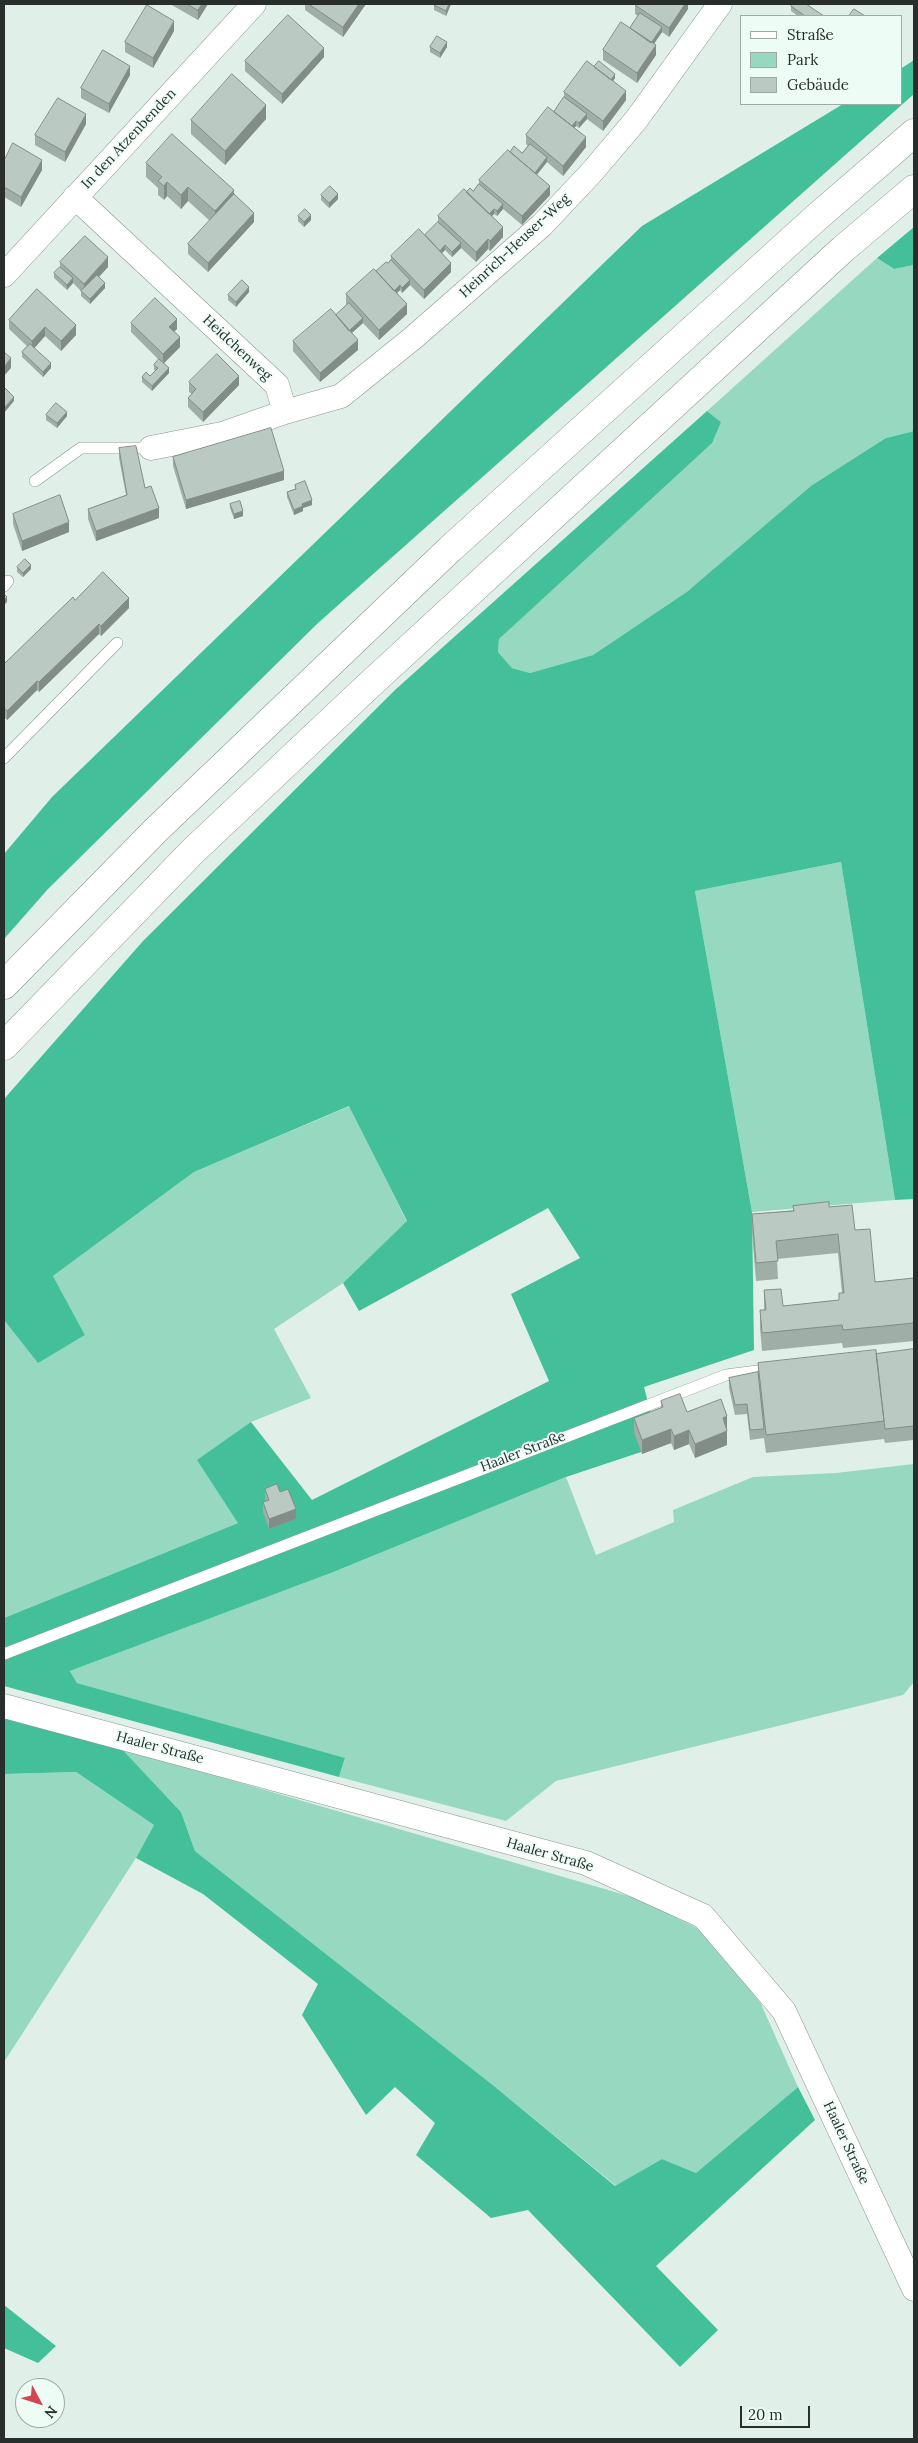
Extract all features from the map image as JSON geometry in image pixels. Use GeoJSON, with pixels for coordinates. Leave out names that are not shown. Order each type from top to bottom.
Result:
{"type":"FeatureCollection","features":[{"type":"Feature","properties":{"kind":"highway"},"geometry":{"type":"LineString","coordinates":[[4,985],[156,830],[450,549],[817,217],[914,134]]}},
{"type":"Feature","properties":{"kind":"highway"},"geometry":{"type":"LineString","coordinates":[[4,1046],[193,851],[366,688],[843,249],[914,188]]}},
{"type":"Feature","properties":{"kind":"street","name":"In den Atzenbenden"},"geometry":{"type":"LineString","coordinates":[[4,275],[254,4]]}},
{"type":"Feature","properties":{"kind":"street","name":"Heinrich-Heuser-Weg"},"geometry":{"type":"LineString","coordinates":[[285,412],[341,396],[413,338],[542,225],[591,173],[636,120],[720,4]]}},
{"type":"Feature","properties":{"kind":"street","name":"Heidchenweg"},"geometry":{"type":"LineString","coordinates":[[75,196],[277,385],[285,412]]}},
{"type":"Feature","properties":{"kind":"street"},"geometry":{"type":"LineString","coordinates":[[150,448],[222,434],[285,412]]}},
{"type":"Feature","properties":{"kind":"street","name":"Haaler Straße"},"geometry":{"type":"LineString","coordinates":[[4,1706],[586,1863],[703,1916],[784,2011],[914,2289]]}},
{"type":"Feature","properties":{"kind":"lane"},"geometry":{"type":"LineString","coordinates":[[35,481],[81,448],[150,448]]}},
{"type":"Feature","properties":{"kind":"lane"},"geometry":{"type":"LineString","coordinates":[[4,758],[117,643]]}},
{"type":"Feature","properties":{"kind":"lane","name":"Haaler Straße"},"geometry":{"type":"LineString","coordinates":[[4,1654],[726,1374],[786,1368]]}},
{"type":"Feature","properties":{"kind":"green space"},"geometry":{"type":"Polygon","coordinates":[[[914,60],[914,94],[903,104],[903,67],[914,60]]]}},
{"type":"Feature","properties":{"kind":"green space"},"geometry":{"type":"Polygon","coordinates":[[[841,105],[902,105],[318,623],[48,889],[4,939],[4,854],[52,797],[642,226],[841,105]]]}},
{"type":"Feature","properties":{"kind":"green space"},"geometry":{"type":"Polygon","coordinates":[[[914,227],[914,265],[894,269],[877,258],[914,227]]]}},
{"type":"Feature","properties":{"kind":"green space"},"geometry":{"type":"Polygon","coordinates":[[[877,258],[894,269],[914,265],[914,431],[886,438],[688,591],[593,655],[530,673],[512,668],[498,652],[499,639],[721,422],[707,411],[877,258]]]}},
{"type":"Feature","properties":{"kind":"green space"},"geometry":{"type":"Polygon","coordinates":[[[707,411],[721,422],[712,443],[499,639],[498,652],[512,668],[530,673],[593,655],[688,591],[811,486],[886,438],[914,431],[914,1199],[895,1200],[841,862],[695,891],[752,1212],[754,1350],[644,1387],[659,1446],[566,1477],[331,1573],[70,1671],[77,1683],[345,1758],[339,1777],[4,1686],[4,1618],[238,1523],[197,1460],[251,1422],[312,1500],[549,1381],[511,1294],[580,1258],[548,1208],[359,1311],[343,1283],[407,1221],[349,1106],[194,1172],[53,1276],[85,1335],[38,1363],[4,1320],[4,1099],[143,941],[396,689],[707,411]]]}},
{"type":"Feature","properties":{"kind":"green space"},"geometry":{"type":"Polygon","coordinates":[[[841,862],[895,1200],[752,1212],[695,891],[841,862]]]}},
{"type":"Feature","properties":{"kind":"green space"},"geometry":{"type":"Polygon","coordinates":[[[350,1106],[407,1222],[343,1283],[274,1329],[311,1398],[251,1422],[238,1523],[4,1618],[4,1320],[38,1362],[85,1335],[53,1276],[194,1172],[350,1106]]]}},
{"type":"Feature","properties":{"kind":"green space"},"geometry":{"type":"Polygon","coordinates":[[[914,1464],[914,1682],[903,1695],[556,1781],[506,1821],[339,1777],[345,1759],[77,1683],[70,1671],[331,1573],[566,1477],[596,1555],[674,1522],[673,1510],[753,1477],[836,1473],[914,1464]]]}},
{"type":"Feature","properties":{"kind":"green space"},"geometry":{"type":"Polygon","coordinates":[[[4,1712],[121,1748],[181,1812],[195,1851],[494,2086],[615,2186],[662,2159],[696,2173],[798,2087],[815,2120],[656,2266],[718,2330],[680,2367],[528,2210],[491,2218],[416,2155],[435,2123],[395,2087],[366,2115],[302,2015],[318,1984],[203,1894],[136,1858],[154,1825],[76,1772],[4,1774],[4,1712]]]}},
{"type":"Feature","properties":{"kind":"green space"},"geometry":{"type":"Polygon","coordinates":[[[121,1748],[639,1899],[709,1934],[761,2004],[798,2087],[696,2173],[662,2159],[616,2186],[494,2086],[195,1851],[181,1812],[121,1748]]]}},
{"type":"Feature","properties":{"kind":"green space"},"geometry":{"type":"Polygon","coordinates":[[[76,1772],[154,1825],[136,1858],[4,2062],[4,1774],[76,1772]]]}},
{"type":"Feature","properties":{"kind":"green space"},"geometry":{"type":"Polygon","coordinates":[[[4,2305],[56,2346],[38,2363],[4,2348],[4,2305]]]}},
{"type":"Feature","properties":{"kind":"building"},"geometry":{"type":"Polygon","coordinates":[[[187,4],[202,4],[198,10],[187,4]]]}},
{"type":"Feature","properties":{"kind":"building"},"geometry":{"type":"Polygon","coordinates":[[[309,4],[359,4],[343,27],[309,4]]]}},
{"type":"Feature","properties":{"kind":"building"},"geometry":{"type":"Polygon","coordinates":[[[434,4],[449,4],[446,11],[434,4]]]}},
{"type":"Feature","properties":{"kind":"building"},"geometry":{"type":"Polygon","coordinates":[[[635,4],[685,4],[669,28],[635,4]]]}},
{"type":"Feature","properties":{"kind":"building"},"geometry":{"type":"Polygon","coordinates":[[[792,4],[806,4],[822,15],[804,15],[791,6],[792,4]]]}},
{"type":"Feature","properties":{"kind":"building"},"geometry":{"type":"Polygon","coordinates":[[[147,5],[174,21],[153,58],[125,42],[147,5]]]}},
{"type":"Feature","properties":{"kind":"building"},"geometry":{"type":"Polygon","coordinates":[[[854,9],[863,15],[850,15],[854,9]]]}},
{"type":"Feature","properties":{"kind":"building"},"geometry":{"type":"Polygon","coordinates":[[[640,13],[662,27],[651,43],[630,28],[640,13]]]}},
{"type":"Feature","properties":{"kind":"building"},"geometry":{"type":"Polygon","coordinates":[[[288,15],[324,48],[282,94],[245,61],[288,15]]]}},
{"type":"Feature","properties":{"kind":"building"},"geometry":{"type":"Polygon","coordinates":[[[621,22],[656,45],[637,73],[603,50],[621,22]]]}},
{"type":"Feature","properties":{"kind":"building"},"geometry":{"type":"Polygon","coordinates":[[[437,36],[447,42],[440,53],[430,47],[437,36]]]}},
{"type":"Feature","properties":{"kind":"building"},"geometry":{"type":"Polygon","coordinates":[[[103,50],[130,66],[109,104],[81,88],[103,50]]]}},
{"type":"Feature","properties":{"kind":"building"},"geometry":{"type":"Polygon","coordinates":[[[587,61],[626,91],[603,121],[564,92],[587,61]]]}},
{"type":"Feature","properties":{"kind":"building"},"geometry":{"type":"Polygon","coordinates":[[[599,61],[615,74],[611,80],[594,67],[599,61]]]}},
{"type":"Feature","properties":{"kind":"building"},"geometry":{"type":"Polygon","coordinates":[[[232,74],[266,105],[225,151],[191,120],[232,74]]]}},
{"type":"Feature","properties":{"kind":"building"},"geometry":{"type":"Polygon","coordinates":[[[564,97],[587,114],[579,123],[576,121],[572,126],[554,112],[564,97]]]}},
{"type":"Feature","properties":{"kind":"building"},"geometry":{"type":"Polygon","coordinates":[[[58,98],[86,114],[65,152],[35,135],[58,98]]]}},
{"type":"Feature","properties":{"kind":"building"},"geometry":{"type":"Polygon","coordinates":[[[548,107],[586,137],[563,166],[526,135],[548,107]]]}},
{"type":"Feature","properties":{"kind":"building"},"geometry":{"type":"Polygon","coordinates":[[[172,134],[234,190],[215,211],[188,187],[181,195],[167,182],[164,186],[158,181],[162,177],[146,163],[172,134]]]}},
{"type":"Feature","properties":{"kind":"building"},"geometry":{"type":"Polygon","coordinates":[[[13,143],[42,160],[21,197],[4,187],[4,161],[13,143]]]}},
{"type":"Feature","properties":{"kind":"building"},"geometry":{"type":"Polygon","coordinates":[[[530,144],[547,157],[535,173],[510,152],[514,146],[522,153],[530,144]]]}},
{"type":"Feature","properties":{"kind":"building"},"geometry":{"type":"Polygon","coordinates":[[[508,150],[550,186],[522,216],[479,180],[508,150]]]}},
{"type":"Feature","properties":{"kind":"building"},"geometry":{"type":"Polygon","coordinates":[[[479,184],[503,204],[497,211],[494,209],[489,214],[466,192],[470,188],[473,191],[479,184]]]}},
{"type":"Feature","properties":{"kind":"building"},"geometry":{"type":"Polygon","coordinates":[[[330,186],[338,194],[329,203],[321,195],[330,186]]]}},
{"type":"Feature","properties":{"kind":"building"},"geometry":{"type":"Polygon","coordinates":[[[464,189],[503,227],[476,252],[438,216],[464,189]]]}},
{"type":"Feature","properties":{"kind":"building"},"geometry":{"type":"Polygon","coordinates":[[[234,194],[254,213],[208,263],[188,244],[234,194]]]}},
{"type":"Feature","properties":{"kind":"building"},"geometry":{"type":"Polygon","coordinates":[[[305,209],[311,215],[304,222],[298,216],[305,209]]]}},
{"type":"Feature","properties":{"kind":"building"},"geometry":{"type":"Polygon","coordinates":[[[438,222],[461,243],[452,252],[445,245],[440,251],[425,235],[438,222]]]}},
{"type":"Feature","properties":{"kind":"building"},"geometry":{"type":"Polygon","coordinates":[[[419,229],[451,263],[424,290],[391,256],[419,229]]]}},
{"type":"Feature","properties":{"kind":"building"},"geometry":{"type":"Polygon","coordinates":[[[85,236],[108,257],[84,284],[60,262],[85,236]]]}},
{"type":"Feature","properties":{"kind":"building"},"geometry":{"type":"Polygon","coordinates":[[[391,260],[410,280],[402,288],[400,285],[394,291],[376,271],[391,260]]]}},
{"type":"Feature","properties":{"kind":"building"},"geometry":{"type":"Polygon","coordinates":[[[60,267],[73,278],[67,285],[54,273],[60,267]]]}},
{"type":"Feature","properties":{"kind":"building"},"geometry":{"type":"Polygon","coordinates":[[[374,269],[407,304],[379,330],[346,294],[374,269]]]}},
{"type":"Feature","properties":{"kind":"building"},"geometry":{"type":"Polygon","coordinates":[[[97,275],[105,283],[90,299],[81,291],[97,275]]]}},
{"type":"Feature","properties":{"kind":"building"},"geometry":{"type":"Polygon","coordinates":[[[242,280],[249,287],[236,302],[228,295],[242,280]]]}},
{"type":"Feature","properties":{"kind":"building"},"geometry":{"type":"Polygon","coordinates":[[[37,289],[76,325],[61,341],[45,327],[32,341],[9,320],[37,289]]]}},
{"type":"Feature","properties":{"kind":"building"},"geometry":{"type":"Polygon","coordinates":[[[155,298],[177,319],[169,327],[180,337],[163,354],[131,323],[155,298]]]}},
{"type":"Feature","properties":{"kind":"building"},"geometry":{"type":"Polygon","coordinates":[[[349,303],[363,318],[349,331],[336,315],[349,303]]]}},
{"type":"Feature","properties":{"kind":"building"},"geometry":{"type":"Polygon","coordinates":[[[331,309],[358,340],[320,373],[293,341],[331,309]]]}},
{"type":"Feature","properties":{"kind":"building"},"geometry":{"type":"Polygon","coordinates":[[[30,344],[51,363],[43,372],[22,352],[30,344]]]}},
{"type":"Feature","properties":{"kind":"building"},"geometry":{"type":"Polygon","coordinates":[[[4,352],[11,358],[4,367],[4,352]]]}},
{"type":"Feature","properties":{"kind":"building"},"geometry":{"type":"Polygon","coordinates":[[[217,354],[239,376],[203,412],[188,398],[196,389],[189,382],[217,354]]]}},
{"type":"Feature","properties":{"kind":"building"},"geometry":{"type":"Polygon","coordinates":[[[159,359],[169,368],[152,386],[142,377],[146,372],[150,376],[158,368],[154,365],[159,359]]]}},
{"type":"Feature","properties":{"kind":"building"},"geometry":{"type":"Polygon","coordinates":[[[4,387],[14,397],[4,408],[4,387]]]}},
{"type":"Feature","properties":{"kind":"building"},"geometry":{"type":"Polygon","coordinates":[[[56,403],[67,412],[57,423],[46,415],[56,403]]]}},
{"type":"Feature","properties":{"kind":"building"},"geometry":{"type":"Polygon","coordinates":[[[271,428],[284,471],[186,500],[173,457],[271,428]]]}},
{"type":"Feature","properties":{"kind":"building"},"geometry":{"type":"Polygon","coordinates":[[[136,446],[145,488],[151,486],[159,508],[96,531],[88,509],[127,495],[119,448],[136,446]]]}},
{"type":"Feature","properties":{"kind":"building"},"geometry":{"type":"Polygon","coordinates":[[[305,481],[312,500],[294,510],[287,492],[296,489],[295,485],[305,481]]]}},
{"type":"Feature","properties":{"kind":"building"},"geometry":{"type":"Polygon","coordinates":[[[60,495],[69,522],[22,541],[13,514],[60,495]]]}},
{"type":"Feature","properties":{"kind":"building"},"geometry":{"type":"Polygon","coordinates":[[[240,501],[243,511],[234,514],[230,504],[240,501]]]}},
{"type":"Feature","properties":{"kind":"building"},"geometry":{"type":"Polygon","coordinates":[[[25,559],[31,565],[23,573],[17,567],[25,559]]]}},
{"type":"Feature","properties":{"kind":"building"},"geometry":{"type":"Polygon","coordinates":[[[103,572],[129,598],[39,682],[37,681],[7,711],[4,708],[4,664],[73,597],[75,600],[103,572]]]}},
{"type":"Feature","properties":{"kind":"building"},"geometry":{"type":"Polygon","coordinates":[[[829,1202],[829,1207],[852,1205],[855,1230],[870,1229],[875,1282],[914,1278],[914,1323],[843,1330],[842,1325],[762,1333],[760,1310],[766,1310],[764,1290],[781,1289],[783,1306],[839,1300],[839,1293],[844,1293],[838,1234],[776,1241],[778,1261],[756,1263],[752,1214],[794,1211],[793,1206],[829,1202]]]}},
{"type":"Feature","properties":{"kind":"building"},"geometry":{"type":"Polygon","coordinates":[[[914,1349],[914,1426],[885,1429],[876,1354],[914,1349]]]}},
{"type":"Feature","properties":{"kind":"building"},"geometry":{"type":"Polygon","coordinates":[[[876,1350],[884,1421],[766,1435],[758,1363],[876,1350]]]}},
{"type":"Feature","properties":{"kind":"building"},"geometry":{"type":"Polygon","coordinates":[[[758,1372],[764,1429],[750,1430],[747,1404],[735,1405],[729,1378],[758,1372]]]}},
{"type":"Feature","properties":{"kind":"building"},"geometry":{"type":"Polygon","coordinates":[[[680,1394],[687,1412],[721,1399],[727,1416],[723,1418],[727,1431],[695,1444],[689,1430],[674,1436],[671,1429],[642,1440],[634,1418],[663,1407],[661,1401],[680,1394]]]}},
{"type":"Feature","properties":{"kind":"building"},"geometry":{"type":"Polygon","coordinates":[[[277,1484],[280,1492],[288,1489],[296,1509],[269,1519],[263,1502],[269,1500],[265,1489],[277,1484]]]}}]}
